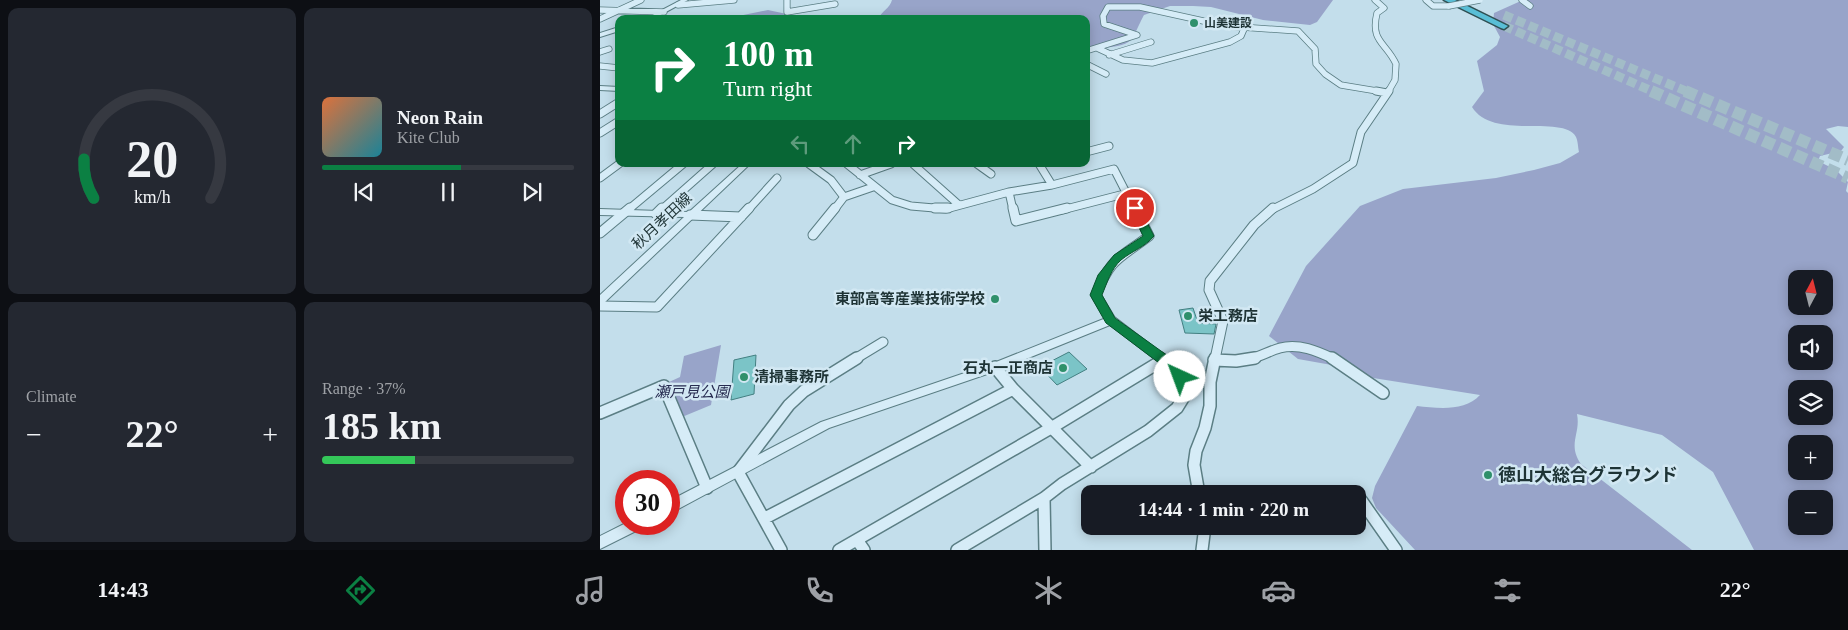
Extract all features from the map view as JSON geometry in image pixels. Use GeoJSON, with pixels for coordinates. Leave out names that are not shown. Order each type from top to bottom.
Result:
{"type":"FeatureCollection","features":[{"type":"Feature","properties":{"kind":"highway"},"geometry":{"type":"LineString","coordinates":[[1468,0],[1495,11]]}},
{"type":"Feature","properties":{"kind":"highway"},"geometry":{"type":"LineString","coordinates":[[1448,3],[1504,26]]}},
{"type":"Feature","properties":{"kind":"street"},"geometry":{"type":"LineString","coordinates":[[600,19],[641,0]]}},
{"type":"Feature","properties":{"kind":"street"},"geometry":{"type":"LineString","coordinates":[[658,15],[685,0]]}},
{"type":"Feature","properties":{"kind":"street"},"geometry":{"type":"LineString","coordinates":[[678,5],[734,0]]}},
{"type":"Feature","properties":{"kind":"street"},"geometry":{"type":"LineString","coordinates":[[1197,485],[1194,465],[1196,450],[1205,428],[1210,406],[1210,382],[1223,321],[1209,290],[1210,281],[1254,225],[1273,208],[1313,189],[1339,171],[1350,166],[1360,133],[1376,112],[1394,81],[1397,66],[1388,49],[1376,36],[1375,18],[1377,12],[1384,8],[1375,0]]}},
{"type":"Feature","properties":{"kind":"street"},"geometry":{"type":"LineString","coordinates":[[1426,0],[1430,5],[1435,6],[1480,0]]}},
{"type":"Feature","properties":{"kind":"street"},"geometry":{"type":"LineString","coordinates":[[1522,0],[1530,6]]}},
{"type":"Feature","properties":{"kind":"street"},"geometry":{"type":"LineString","coordinates":[[787,3],[788,12],[834,2]]}},
{"type":"Feature","properties":{"kind":"street"},"geometry":{"type":"LineString","coordinates":[[1090,50],[1136,35],[1135,33],[1109,26],[1103,22],[1105,11],[1113,6],[1156,10],[1244,28],[1298,31],[1315,49],[1316,64],[1325,74],[1341,85],[1387,93]]}},
{"type":"Feature","properties":{"kind":"street"},"geometry":{"type":"LineString","coordinates":[[600,10],[664,12]]}},
{"type":"Feature","properties":{"kind":"street"},"geometry":{"type":"LineString","coordinates":[[1097,48],[1110,55],[1133,62],[1152,63],[1230,42],[1241,36],[1244,28]]}},
{"type":"Feature","properties":{"kind":"street"},"geometry":{"type":"LineString","coordinates":[[600,35],[615,30]]}},
{"type":"Feature","properties":{"kind":"street"},"geometry":{"type":"LineString","coordinates":[[1110,55],[1151,42]]}},
{"type":"Feature","properties":{"kind":"street"},"geometry":{"type":"LineString","coordinates":[[600,52],[609,49]]}},
{"type":"Feature","properties":{"kind":"street"},"geometry":{"type":"LineString","coordinates":[[600,66],[615,68]]}},
{"type":"Feature","properties":{"kind":"street"},"geometry":{"type":"LineString","coordinates":[[1090,66],[1106,74]]}},
{"type":"Feature","properties":{"kind":"street"},"geometry":{"type":"LineString","coordinates":[[600,88],[615,89]]}},
{"type":"Feature","properties":{"kind":"street"},"geometry":{"type":"LineString","coordinates":[[600,114],[615,105]]}},
{"type":"Feature","properties":{"kind":"street"},"geometry":{"type":"LineString","coordinates":[[600,119],[615,120]]}},
{"type":"Feature","properties":{"kind":"street"},"geometry":{"type":"LineString","coordinates":[[600,133],[615,123]]}},
{"type":"Feature","properties":{"kind":"street"},"geometry":{"type":"LineString","coordinates":[[1090,151],[1109,146]]}},
{"type":"Feature","properties":{"kind":"street"},"geometry":{"type":"LineString","coordinates":[[600,178],[615,167]]}},
{"type":"Feature","properties":{"kind":"street"},"geometry":{"type":"LineString","coordinates":[[600,233],[679,167]]}},
{"type":"Feature","properties":{"kind":"street"},"geometry":{"type":"LineString","coordinates":[[656,214],[710,167]]}},
{"type":"Feature","properties":{"kind":"street","name":"秋月孝田線"},"geometry":{"type":"LineString","coordinates":[[600,302],[743,167]]}},
{"type":"Feature","properties":{"kind":"street"},"geometry":{"type":"LineString","coordinates":[[813,167],[831,180],[844,197]]}},
{"type":"Feature","properties":{"kind":"street"},"geometry":{"type":"LineString","coordinates":[[851,167],[873,187],[892,200],[911,206],[946,209],[1009,192],[1052,185],[1114,169],[1149,236],[1137,246],[1118,257],[1104,275],[1096,295],[1111,320],[1163,360],[1180,377],[1185,396],[1177,408],[1148,431],[1062,484],[1044,498],[957,550]]}},
{"type":"Feature","properties":{"kind":"street"},"geometry":{"type":"LineString","coordinates":[[860,175],[883,167]]}},
{"type":"Feature","properties":{"kind":"street"},"geometry":{"type":"LineString","coordinates":[[915,167],[959,205]]}},
{"type":"Feature","properties":{"kind":"street"},"geometry":{"type":"LineString","coordinates":[[981,167],[991,174]]}},
{"type":"Feature","properties":{"kind":"street"},"geometry":{"type":"LineString","coordinates":[[1041,167],[1052,185]]}},
{"type":"Feature","properties":{"kind":"street"},"geometry":{"type":"LineString","coordinates":[[600,306],[657,307],[777,178]]}},
{"type":"Feature","properties":{"kind":"street"},"geometry":{"type":"LineString","coordinates":[[813,234],[844,197],[873,187]]}},
{"type":"Feature","properties":{"kind":"street"},"geometry":{"type":"LineString","coordinates":[[1009,192],[1016,221],[1128,193]]}},
{"type":"Feature","properties":{"kind":"street"},"geometry":{"type":"LineString","coordinates":[[600,212],[741,216]]}},
{"type":"Feature","properties":{"kind":"street"},"geometry":{"type":"LineString","coordinates":[[680,502],[825,425],[995,367],[1111,320]]}},
{"type":"Feature","properties":{"kind":"street"},"geometry":{"type":"LineString","coordinates":[[738,472],[789,406],[804,391],[883,342]]}},
{"type":"Feature","properties":{"kind":"street"},"geometry":{"type":"LineString","coordinates":[[1214,360],[1236,362],[1259,357],[1282,347],[1302,347],[1334,358],[1383,393]]}},
{"type":"Feature","properties":{"kind":"street"},"geometry":{"type":"LineString","coordinates":[[839,550],[861,545],[1163,360]]}},
{"type":"Feature","properties":{"kind":"street"},"geometry":{"type":"LineString","coordinates":[[995,367],[1013,389],[1091,467]]}},
{"type":"Feature","properties":{"kind":"street"},"geometry":{"type":"LineString","coordinates":[[600,413],[664,386],[706,488]]}},
{"type":"Feature","properties":{"kind":"street"},"geometry":{"type":"LineString","coordinates":[[765,518],[1013,389]]}},
{"type":"Feature","properties":{"kind":"street"},"geometry":{"type":"LineString","coordinates":[[738,472],[765,518],[780,550]]}},
{"type":"Feature","properties":{"kind":"street"},"geometry":{"type":"LineString","coordinates":[[1044,498],[1045,550]]}},
{"type":"Feature","properties":{"kind":"street"},"geometry":{"type":"LineString","coordinates":[[1366,507],[1396,550]]}},
{"type":"Feature","properties":{"kind":"street"},"geometry":{"type":"LineString","coordinates":[[600,543],[616,535]]}},
{"type":"Feature","properties":{"kind":"street"},"geometry":{"type":"LineString","coordinates":[[1202,550],[1204,535]]}},
{"type":"Feature","properties":{"kind":"green space"},"geometry":{"type":"Polygon","coordinates":[[[892,0],[1333,0],[1317,22],[1310,25],[1263,20],[1211,7],[1170,6],[1144,15],[1131,40],[1127,43],[1103,48],[1090,47],[1090,15],[881,15],[892,0]]]}},
{"type":"Feature","properties":{"kind":"green space"},"geometry":{"type":"Polygon","coordinates":[[[1523,0],[1848,0],[1848,127],[1838,126],[1826,129],[1844,147],[1841,151],[1820,156],[1818,161],[1836,170],[1848,182],[1846,191],[1848,193],[1848,550],[1754,550],[1713,472],[1662,435],[1577,414],[1575,451],[1581,464],[1692,550],[1415,550],[1376,508],[1372,498],[1375,486],[1417,406],[1450,408],[1467,404],[1480,395],[1367,377],[1343,367],[1298,359],[1269,336],[1306,266],[1360,206],[1403,189],[1496,178],[1534,170],[1560,163],[1579,152],[1576,137],[1569,131],[1558,127],[1495,123],[1482,117],[1472,107],[1484,91],[1477,61],[1497,45],[1500,37],[1493,24],[1494,13],[1523,0]]]}},
{"type":"Feature","properties":{"kind":"green space"},"geometry":{"type":"Polygon","coordinates":[[[768,10],[791,15],[744,15],[768,10]]]}},
{"type":"Feature","properties":{"kind":"green space","name":"瀬戸見公園"},"geometry":{"type":"Polygon","coordinates":[[[721,345],[711,405],[682,417],[667,383],[680,377],[684,356],[721,345]]]}},
{"type":"Feature","properties":{"kind":"building","name":"栄工務店"},"geometry":{"type":"Polygon","coordinates":[[[1193,308],[1198,323],[1216,324],[1214,334],[1185,333],[1179,310],[1193,308]]]}},
{"type":"Feature","properties":{"kind":"building","name":"石丸一正商店"},"geometry":{"type":"Polygon","coordinates":[[[1069,352],[1087,369],[1057,385],[1040,367],[1069,352]]]}},
{"type":"Feature","properties":{"kind":"building","name":"清掃事務所"},"geometry":{"type":"Polygon","coordinates":[[[756,355],[754,394],[731,400],[734,360],[756,355]]]}},
{"type":"Feature","properties":{"kind":"tunnel"},"geometry":{"type":"LineString","coordinates":[[1504,15],[1688,92]]}},
{"type":"Feature","properties":{"kind":"tunnel"},"geometry":{"type":"LineString","coordinates":[[1504,26],[1654,92]]}},
{"type":"Feature","properties":{"kind":"tunnel"},"geometry":{"type":"LineString","coordinates":[[1651,91],[1848,178]]}},
{"type":"Feature","properties":{"kind":"tunnel"},"geometry":{"type":"LineString","coordinates":[[1685,91],[1848,160]]}},
{"type":"Feature","properties":{"kind":"place","name":"山美建設"},"geometry":{"type":"Point","coordinates":[1194,23]}},
{"type":"Feature","properties":{"kind":"place","name":"東部高等産業技術学校"},"geometry":{"type":"Point","coordinates":[995,299]}},
{"type":"Feature","properties":{"kind":"place","name":"栄工務店"},"geometry":{"type":"Point","coordinates":[1188,316]}},
{"type":"Feature","properties":{"kind":"place","name":"石丸一正商店"},"geometry":{"type":"Point","coordinates":[1063,368]}},
{"type":"Feature","properties":{"kind":"place","name":"清掃事務所"},"geometry":{"type":"Point","coordinates":[744,377]}},
{"type":"Feature","properties":{"kind":"place","name":"徳山大総合グラウンド"},"geometry":{"type":"Point","coordinates":[1488,475]}},
{"type":"Feature","properties":{"kind":"route"},"geometry":{"type":"LineString","coordinates":[[1135,208],[1149,236],[1137,246],[1118,257],[1104,275],[1096,295],[1111,320],[1163,360],[1180,377]]}}]}
